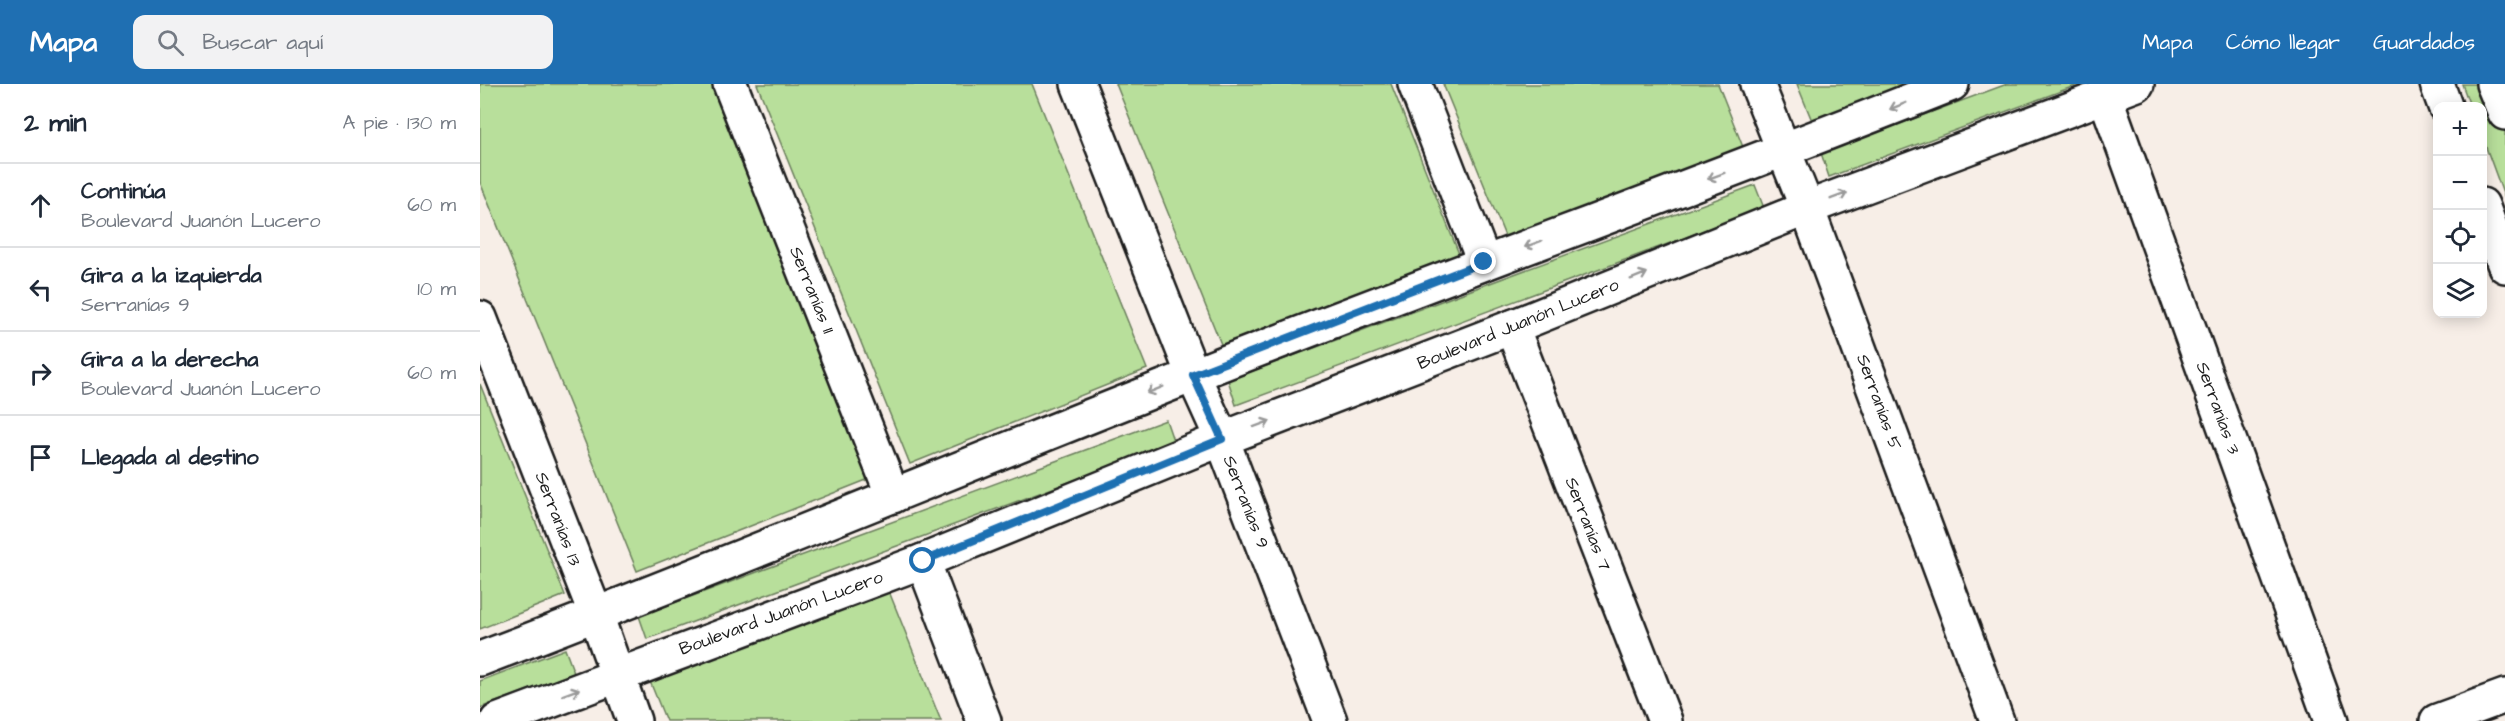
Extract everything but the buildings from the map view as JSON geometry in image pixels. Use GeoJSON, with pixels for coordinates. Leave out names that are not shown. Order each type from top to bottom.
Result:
{"type":"FeatureCollection","features":[{"type":"Feature","properties":{"kind":"street","name":"Serranías 11"},"geometry":{"type":"LineString","coordinates":[[730,84],[894,496]]}},
{"type":"Feature","properties":{"kind":"street","name":"Serranías 9"},"geometry":{"type":"LineString","coordinates":[[1078,84],[1193,375],[1222,439],[1330,721]]}},
{"type":"Feature","properties":{"kind":"street"},"geometry":{"type":"LineString","coordinates":[[1415,84],[1484,262]]}},
{"type":"Feature","properties":{"kind":"street","name":"Serranías 5"},"geometry":{"type":"LineString","coordinates":[[1757,84],[1807,208],[1997,721]]}},
{"type":"Feature","properties":{"kind":"street"},"geometry":{"type":"LineString","coordinates":[[480,659],[596,615],[1193,375],[1484,262],[1783,151],[1952,84]]}},
{"type":"Feature","properties":{"kind":"street","name":"Boulevard Juanón Lucero"},"geometry":{"type":"LineString","coordinates":[[497,721],[923,561],[1222,439],[1512,327],[1807,208],[2137,84]]}},
{"type":"Feature","properties":{"kind":"street"},"geometry":{"type":"LineString","coordinates":[[2437,84],[2444,102]]}},
{"type":"Feature","properties":{"kind":"street"},"geometry":{"type":"LineString","coordinates":[[2493,84],[2505,113]]}},
{"type":"Feature","properties":{"kind":"street","name":"Serranías 3"},"geometry":{"type":"LineString","coordinates":[[2105,96],[2331,721]]}},
{"type":"Feature","properties":{"kind":"street"},"geometry":{"type":"LineString","coordinates":[[2484,210],[2505,266]]}},
{"type":"Feature","properties":{"kind":"street","name":"Serranías 13"},"geometry":{"type":"LineString","coordinates":[[480,318],[596,615],[615,675],[634,721]]}},
{"type":"Feature","properties":{"kind":"street","name":"Serranías 7"},"geometry":{"type":"LineString","coordinates":[[1512,327],[1665,721]]}},
{"type":"Feature","properties":{"kind":"street"},"geometry":{"type":"LineString","coordinates":[[923,561],[984,721]]}},
{"type":"Feature","properties":{"kind":"street"},"geometry":{"type":"LineString","coordinates":[[2437,721],[2505,696]]}},
{"type":"Feature","properties":{"kind":"green space"},"geometry":{"type":"Polygon","coordinates":[[[480,84],[715,84],[874,477],[637,571],[480,182],[480,84]]]}},
{"type":"Feature","properties":{"kind":"green space"},"geometry":{"type":"Polygon","coordinates":[[[757,84],[1032,84],[1147,369],[910,464],[757,84]]]}},
{"type":"Feature","properties":{"kind":"green space"},"geometry":{"type":"Polygon","coordinates":[[[1116,84],[1391,84],[1461,259],[1225,354],[1116,84]]]}},
{"type":"Feature","properties":{"kind":"green space"},"geometry":{"type":"Polygon","coordinates":[[[1443,84],[1718,84],[1743,147],[1507,241],[1443,84]]]}},
{"type":"Feature","properties":{"kind":"green space"},"geometry":{"type":"Polygon","coordinates":[[[1797,84],[1925,84],[1815,128],[1797,84]]]}},
{"type":"Feature","properties":{"kind":"green space"},"geometry":{"type":"Polygon","coordinates":[[[2007,84],[2080,84],[1829,177],[1821,153],[2007,84]]]}},
{"type":"Feature","properties":{"kind":"green space"},"geometry":{"type":"Polygon","coordinates":[[[2462,84],[2487,84],[2505,131],[2505,199],[2487,150],[2487,102],[2469,102],[2462,84]]]}},
{"type":"Feature","properties":{"kind":"green space"},"geometry":{"type":"Polygon","coordinates":[[[1755,185],[1764,208],[1236,405],[1228,380],[1755,185]]]}},
{"type":"Feature","properties":{"kind":"green space"},"geometry":{"type":"Polygon","coordinates":[[[480,384],[565,595],[480,629],[480,384]]]}},
{"type":"Feature","properties":{"kind":"green space"},"geometry":{"type":"Polygon","coordinates":[[[1166,420],[1174,443],[647,639],[639,616],[1166,420]]]}},
{"type":"Feature","properties":{"kind":"green space"},"geometry":{"type":"Polygon","coordinates":[[[886,584],[941,721],[666,721],[649,679],[886,584]]]}},
{"type":"Feature","properties":{"kind":"green space"},"geometry":{"type":"Polygon","coordinates":[[[565,649],[574,673],[480,708],[480,681],[565,649]]]}},
{"type":"Feature","properties":{"kind":"route"},"geometry":{"type":"LineString","coordinates":[[923,561],[1222,439],[1193,375],[1484,262]]}}]}
